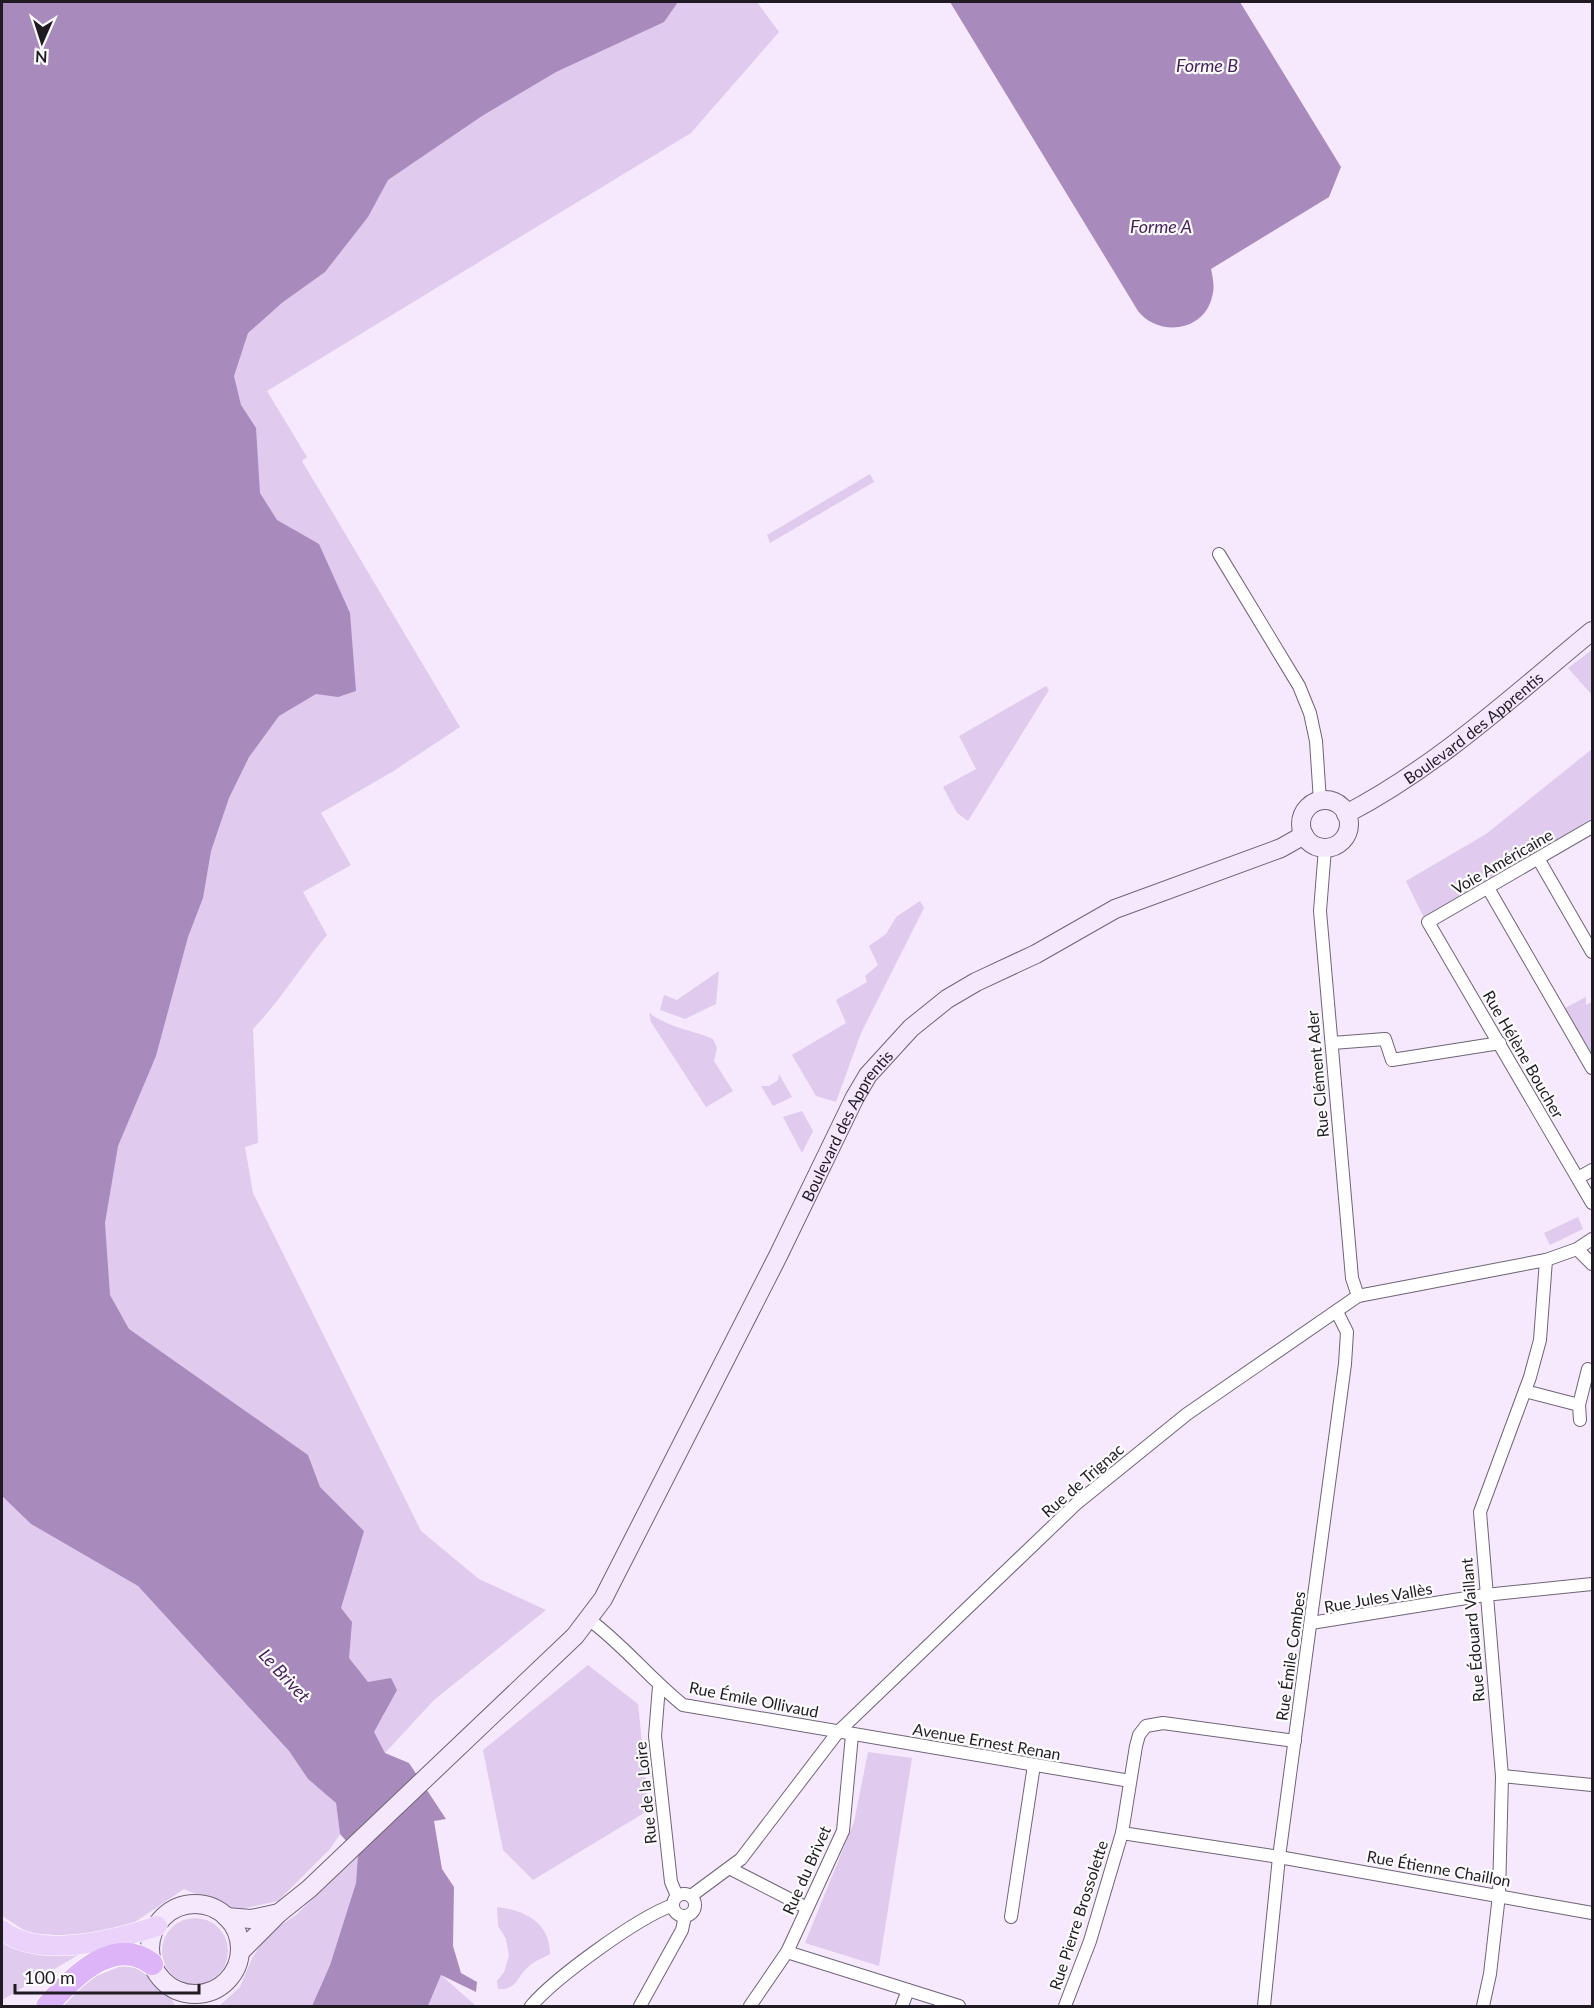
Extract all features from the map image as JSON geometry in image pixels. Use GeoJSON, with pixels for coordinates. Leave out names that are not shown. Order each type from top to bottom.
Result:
{"type":"FeatureCollection","features":[{"type":"Feature","properties":{"kind":"highway"},"geometry":{"type":"LineString","coordinates":[[47,2007],[73,1980],[101,1960],[128,1953],[142,1956],[152,1964]]}},
{"type":"Feature","properties":{"kind":"main road","name":"Boulevard des Apprentis"},"geometry":{"type":"LineString","coordinates":[[1346,814],[1420,771],[1494,715],[1593,631]]}},
{"type":"Feature","properties":{"kind":"main road"},"geometry":{"type":"LineString","coordinates":[[1320,801],[1336,803],[1346,814],[1348,830],[1345,837],[1332,846],[1325,848],[1312,844],[1304,835],[1301,821],[1303,814],[1307,808],[1320,801]]}},
{"type":"Feature","properties":{"kind":"main road","name":"Boulevard des Apprentis"},"geometry":{"type":"LineString","coordinates":[[240,1952],[575,1636],[588,1618],[607,1590],[778,1256],[855,1097],[868,1075],[891,1048],[947,999],[976,982],[1036,954],[1115,909],[1281,848],[1304,835]]}},
{"type":"Feature","properties":{"kind":"main road"},"geometry":{"type":"LineString","coordinates":[[200,2007],[233,1973],[240,1952],[236,1933],[226,1917],[213,1909],[198,1905],[183,1906],[173,1910],[157,1926],[151,1938],[152,1964],[165,1983],[174,1989],[187,1994],[202,1994],[216,1989]]}},
{"type":"Feature","properties":{"kind":"main road"},"geometry":{"type":"LineString","coordinates":[[226,1917],[251,1918],[279,1913]]}},
{"type":"Feature","properties":{"kind":"main road"},"geometry":{"type":"LineString","coordinates":[[2,1930],[9,1936],[40,1945],[109,1941],[157,1926]]}},
{"type":"Feature","properties":{"kind":"main road"},"geometry":{"type":"LineString","coordinates":[[174,1989],[181,2007]]}},
{"type":"Feature","properties":{"kind":"street"},"geometry":{"type":"LineString","coordinates":[[1219,554],[1299,686],[1310,713],[1316,741],[1320,801]]}},
{"type":"Feature","properties":{"kind":"street","name":"Voie Américaine"},"geometry":{"type":"LineString","coordinates":[[1428,922],[1592,828]]}},
{"type":"Feature","properties":{"kind":"street","name":"Rue Clément Ader"},"geometry":{"type":"LineString","coordinates":[[1325,848],[1320,911],[1352,1278],[1358,1296]]}},
{"type":"Feature","properties":{"kind":"street"},"geometry":{"type":"LineString","coordinates":[[1539,860],[1593,952]]}},
{"type":"Feature","properties":{"kind":"street"},"geometry":{"type":"LineString","coordinates":[[1488,888],[1593,1068]]}},
{"type":"Feature","properties":{"kind":"street","name":"Rue Hélène Boucher"},"geometry":{"type":"LineString","coordinates":[[1428,922],[1593,1203]]}},
{"type":"Feature","properties":{"kind":"street"},"geometry":{"type":"LineString","coordinates":[[1332,1043],[1385,1039],[1392,1060],[1500,1043]]}},
{"type":"Feature","properties":{"kind":"street"},"geometry":{"type":"LineString","coordinates":[[1578,1178],[1593,1170]]}},
{"type":"Feature","properties":{"kind":"street","name":"Rue de Trignac"},"geometry":{"type":"LineString","coordinates":[[691,1896],[731,1869],[741,1859],[838,1732],[1077,1503],[1187,1414],[1358,1296],[1546,1260],[1577,1250],[1593,1239]]}},
{"type":"Feature","properties":{"kind":"street"},"geometry":{"type":"LineString","coordinates":[[1577,1250],[1593,1264]]}},
{"type":"Feature","properties":{"kind":"street","name":"Rue Édouard Vaillant"},"geometry":{"type":"LineString","coordinates":[[1483,2007],[1490,1974],[1499,1895],[1502,1776],[1485,1596],[1480,1512],[1525,1391],[1540,1340],[1546,1260]]}},
{"type":"Feature","properties":{"kind":"street","name":"Rue Émile Combes"},"geometry":{"type":"LineString","coordinates":[[1264,2007],[1279,1857],[1347,1340],[1347,1332],[1337,1312]]}},
{"type":"Feature","properties":{"kind":"street"},"geometry":{"type":"LineString","coordinates":[[1580,1420],[1579,1405],[1588,1369]]}},
{"type":"Feature","properties":{"kind":"street"},"geometry":{"type":"LineString","coordinates":[[1525,1391],[1579,1405]]}},
{"type":"Feature","properties":{"kind":"street","name":"Rue Jules Vallès"},"geometry":{"type":"LineString","coordinates":[[1311,1623],[1485,1596],[1593,1584]]}},
{"type":"Feature","properties":{"kind":"street","name":"Rue Émile Ollivaud"},"geometry":{"type":"LineString","coordinates":[[588,1618],[622,1646],[659,1686],[683,1705],[838,1732]]}},
{"type":"Feature","properties":{"kind":"street","name":"Rue de la Loire"},"geometry":{"type":"LineString","coordinates":[[659,1686],[655,1736],[675,1900]]}},
{"type":"Feature","properties":{"kind":"street","name":"Rue Pierre Brossolette"},"geometry":{"type":"LineString","coordinates":[[1065,2007],[1090,1941],[1122,1833],[1139,1735],[1146,1726],[1163,1723],[1295,1741]]}},
{"type":"Feature","properties":{"kind":"street","name":"Avenue Ernest Renan"},"geometry":{"type":"LineString","coordinates":[[838,1732],[1130,1781]]}},
{"type":"Feature","properties":{"kind":"street","name":"Rue du Brivet"},"geometry":{"type":"LineString","coordinates":[[750,2007],[787,1952],[843,1831],[852,1735]]}},
{"type":"Feature","properties":{"kind":"street"},"geometry":{"type":"LineString","coordinates":[[1011,1917],[1034,1766]]}},
{"type":"Feature","properties":{"kind":"street"},"geometry":{"type":"LineString","coordinates":[[1502,1776],[1593,1785]]}},
{"type":"Feature","properties":{"kind":"street","name":"Rue Étienne Chaillon"},"geometry":{"type":"LineString","coordinates":[[1122,1833],[1279,1857],[1593,1913]]}},
{"type":"Feature","properties":{"kind":"street"},"geometry":{"type":"LineString","coordinates":[[731,1869],[807,1908]]}},
{"type":"Feature","properties":{"kind":"street"},"geometry":{"type":"LineString","coordinates":[[531,2007],[559,1981],[653,1912],[684,1893],[691,1896],[695,1906],[691,1913],[685,1916],[678,1914],[675,1900]]}},
{"type":"Feature","properties":{"kind":"street"},"geometry":{"type":"LineString","coordinates":[[640,2007],[682,1930],[685,1916]]}},
{"type":"Feature","properties":{"kind":"street"},"geometry":{"type":"LineString","coordinates":[[787,1952],[959,2007]]}},
{"type":"Feature","properties":{"kind":"street"},"geometry":{"type":"LineString","coordinates":[[902,2007],[908,1990]]}},
{"type":"Feature","properties":{"kind":"shaded area"},"geometry":{"type":"Polygon","coordinates":[[[2,2],[757,2],[779,32],[691,133],[267,391],[307,457],[302,461],[460,727],[392,772],[321,813],[351,865],[303,892],[327,935],[253,1029],[258,1143],[245,1147],[253,1193],[421,1531],[479,1579],[546,1610],[434,1700],[385,1753],[373,1731],[384,1715],[79,1471],[2,2]]]}},
{"type":"Feature","properties":{"kind":"shaded area"},"geometry":{"type":"Polygon","coordinates":[[[870,474],[874,482],[770,543],[767,535],[870,474]]]}},
{"type":"Feature","properties":{"kind":"shaded area"},"geometry":{"type":"Polygon","coordinates":[[[1592,650],[1592,695],[1568,668],[1592,650]]]}},
{"type":"Feature","properties":{"kind":"shaded area"},"geometry":{"type":"Polygon","coordinates":[[[1046,686],[1049,690],[968,821],[957,813],[943,787],[976,769],[959,736],[1046,686]]]}},
{"type":"Feature","properties":{"kind":"shaded area"},"geometry":{"type":"Polygon","coordinates":[[[1592,749],[1592,826],[1424,918],[1406,881],[1486,834],[1592,749]]]}},
{"type":"Feature","properties":{"kind":"shaded area"},"geometry":{"type":"Polygon","coordinates":[[[920,901],[924,908],[861,1033],[836,1102],[816,1096],[792,1055],[846,1023],[836,1000],[867,982],[865,976],[878,965],[869,946],[886,934],[896,917],[920,901]]]}},
{"type":"Feature","properties":{"kind":"shaded area"},"geometry":{"type":"Polygon","coordinates":[[[719,971],[716,1004],[685,1019],[660,1010],[664,995],[677,1000],[719,971]]]}},
{"type":"Feature","properties":{"kind":"shaded area"},"geometry":{"type":"Polygon","coordinates":[[[1586,997],[1586,1005],[1592,1002],[1592,1056],[1565,1008],[1586,997]]]}},
{"type":"Feature","properties":{"kind":"shaded area"},"geometry":{"type":"Polygon","coordinates":[[[649,1013],[673,1026],[713,1039],[717,1048],[714,1061],[733,1091],[706,1107],[651,1022],[649,1013]]]}},
{"type":"Feature","properties":{"kind":"shaded area"},"geometry":{"type":"Polygon","coordinates":[[[779,1074],[792,1097],[773,1106],[761,1086],[769,1086],[778,1080],[779,1074]]]}},
{"type":"Feature","properties":{"kind":"shaded area"},"geometry":{"type":"Polygon","coordinates":[[[802,1111],[813,1131],[802,1153],[783,1117],[802,1111]]]}},
{"type":"Feature","properties":{"kind":"shaded area"},"geometry":{"type":"Polygon","coordinates":[[[1578,1217],[1583,1229],[1550,1245],[1544,1233],[1578,1217]]]}},
{"type":"Feature","properties":{"kind":"shaded area"},"geometry":{"type":"Polygon","coordinates":[[[2,1496],[31,1524],[138,1586],[289,1751],[308,1779],[336,1803],[340,1834],[330,1849],[278,1901],[241,1909],[225,1906],[184,1889],[119,1933],[75,1936],[30,1934],[2,1916],[2,1496]]]}},
{"type":"Feature","properties":{"kind":"shaded area"},"geometry":{"type":"Polygon","coordinates":[[[588,1665],[638,1704],[649,1810],[533,1880],[503,1850],[483,1750],[588,1665]]]}},
{"type":"Feature","properties":{"kind":"shaded area"},"geometry":{"type":"Polygon","coordinates":[[[868,1752],[912,1758],[879,1966],[805,1943],[854,1822],[868,1752]]]}},
{"type":"Feature","properties":{"kind":"shaded area"},"geometry":{"type":"Polygon","coordinates":[[[358,1854],[356,1883],[330,1965],[312,2006],[219,2006],[240,1987],[252,1958],[269,1933],[296,1915],[358,1854]]]}},
{"type":"Feature","properties":{"kind":"shaded area"},"geometry":{"type":"Polygon","coordinates":[[[497,1907],[517,1911],[534,1920],[541,1926],[549,1943],[550,1954],[530,1965],[513,1985],[505,1989],[498,1989],[497,1981],[504,1972],[509,1956],[506,1939],[498,1926],[497,1907]]]}},
{"type":"Feature","properties":{"kind":"shaded area"},"geometry":{"type":"Polygon","coordinates":[[[188,1918],[202,1918],[214,1923],[223,1932],[228,1951],[226,1964],[219,1975],[202,1984],[188,1984],[176,1979],[167,1970],[162,1958],[162,1944],[167,1932],[176,1923],[188,1918]]]}},
{"type":"Feature","properties":{"kind":"shaded area"},"geometry":{"type":"Polygon","coordinates":[[[2,1940],[20,1949],[38,1953],[76,1952],[78,1955],[2,2000],[2,1940]]]}},
{"type":"Feature","properties":{"kind":"shaded area"},"geometry":{"type":"Polygon","coordinates":[[[121,1966],[139,1969],[154,1977],[166,1990],[175,2006],[63,2006],[89,1979],[121,1966]]]}},
{"type":"Feature","properties":{"kind":"shaded area"},"geometry":{"type":"Polygon","coordinates":[[[441,1975],[476,2006],[428,2006],[441,1975]]]}},
{"type":"Feature","properties":{"kind":"water","name":"Le Brivet"},"geometry":{"type":"Polygon","coordinates":[[[2,2],[678,2],[664,22],[556,72],[482,116],[388,180],[368,217],[325,272],[283,302],[248,333],[234,376],[241,405],[256,428],[260,493],[277,520],[319,544],[350,613],[356,691],[338,697],[316,694],[279,716],[249,757],[229,798],[211,851],[203,898],[188,937],[156,1056],[118,1146],[105,1223],[110,1295],[129,1329],[308,1455],[320,1487],[364,1531],[341,1608],[352,1622],[349,1658],[368,1682],[391,1678],[397,1690],[374,1732],[385,1753],[409,1763],[446,1819],[434,1821],[442,1869],[454,1887],[453,1946],[461,1973],[477,1982],[476,1992],[441,1975],[428,2006],[312,2006],[330,1965],[356,1883],[358,1854],[340,1834],[336,1803],[308,1779],[289,1751],[138,1586],[31,1524],[2,1496],[2,2]]]}},
{"type":"Feature","properties":{"kind":"water"},"geometry":{"type":"Polygon","coordinates":[[[950,2],[1240,2],[1341,167],[1329,197],[1211,269],[1213,293],[1207,309],[1200,318],[1180,327],[1157,325],[1138,311],[950,2]]]}},
{"type":"Feature","properties":{"kind":"water label","name":"Forme B"},"geometry":{"type":"Point","coordinates":[1207,65]}},
{"type":"Feature","properties":{"kind":"water label","name":"Forme A"},"geometry":{"type":"Point","coordinates":[1161,226]}}]}
